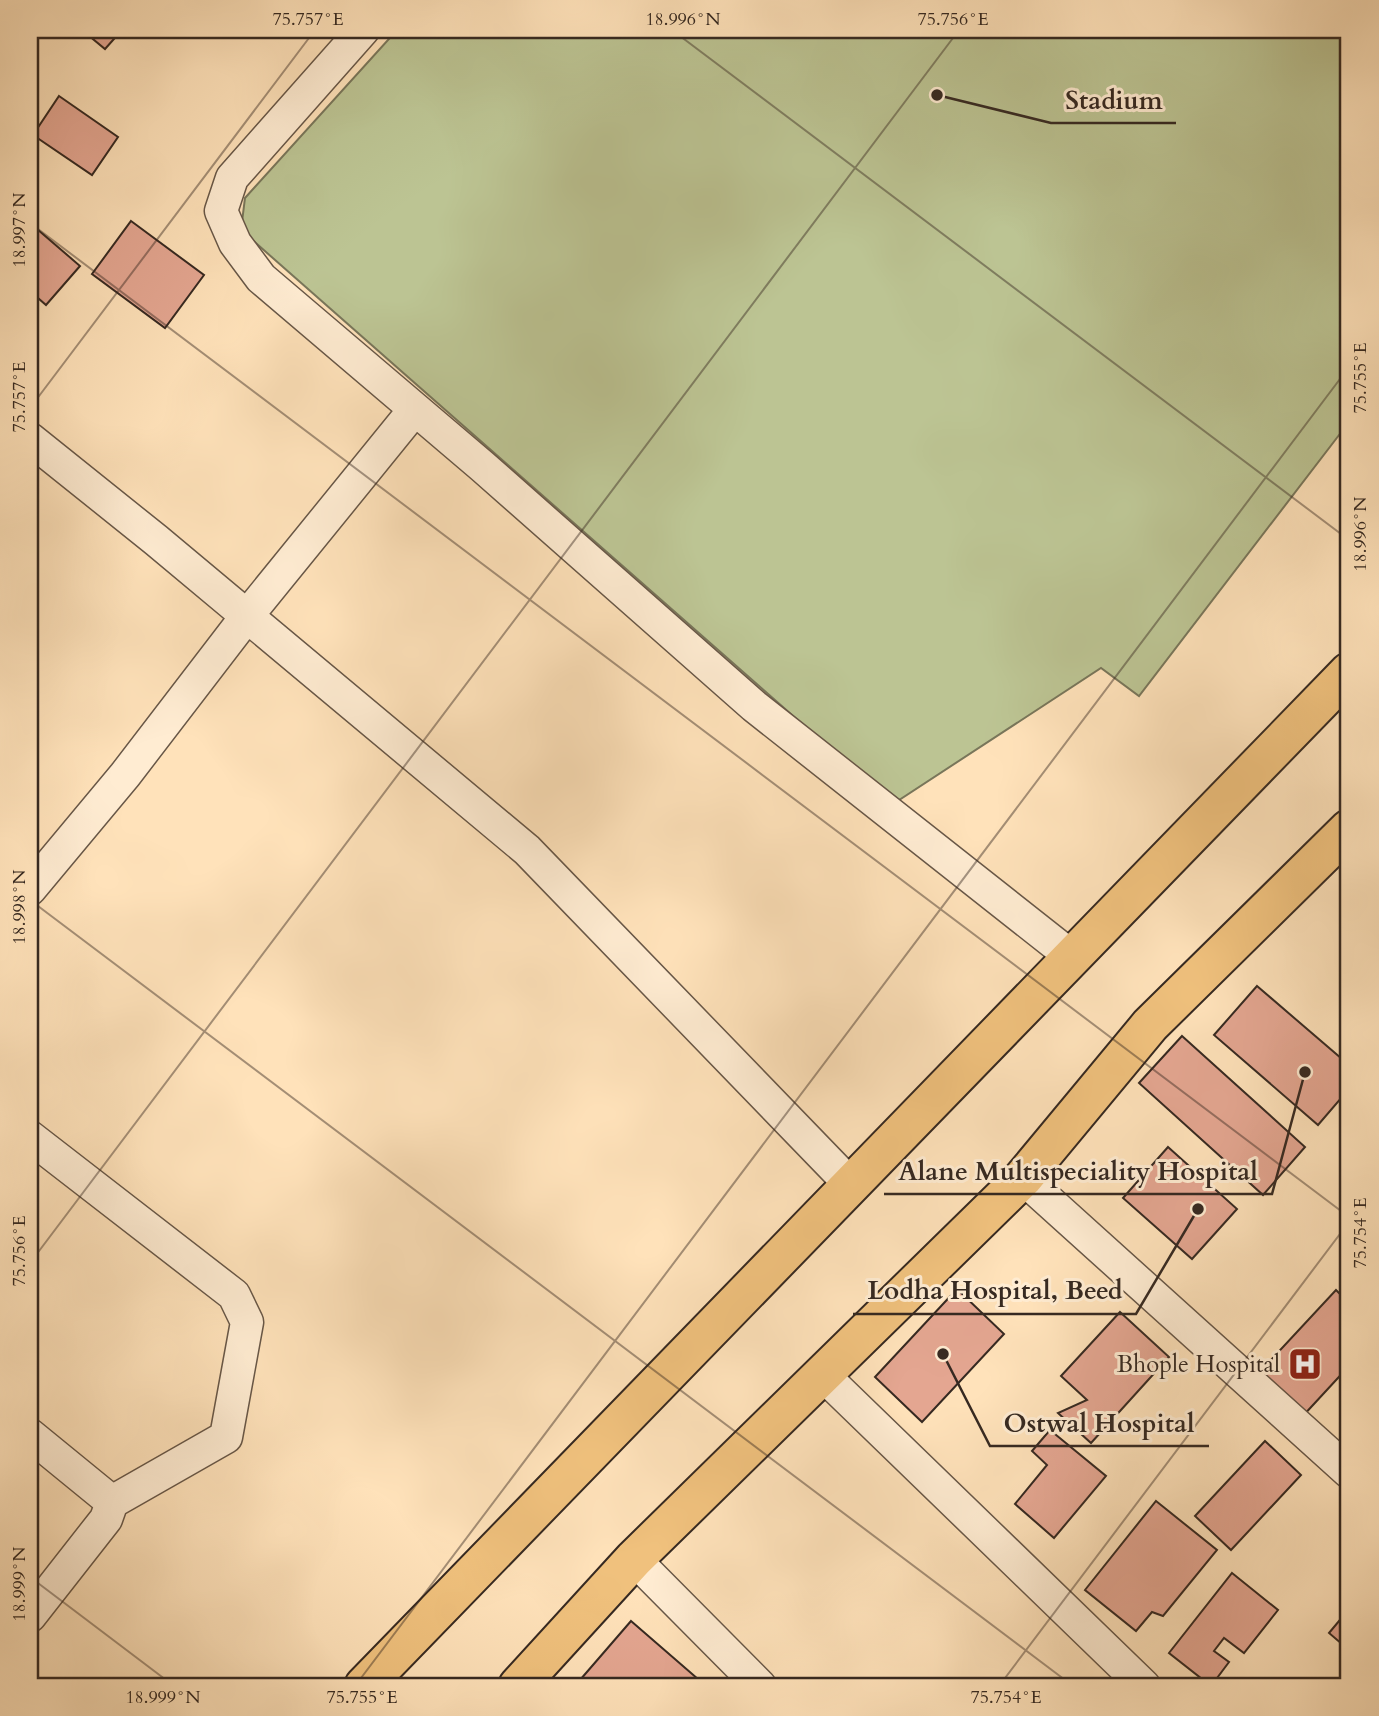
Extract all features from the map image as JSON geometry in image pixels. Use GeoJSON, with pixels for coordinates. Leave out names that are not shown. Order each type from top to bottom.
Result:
{"type":"FeatureCollection","features":[{"type":"Feature","properties":{"kind":"main road"},"geometry":{"type":"LineString","coordinates":[[364,1686],[1349,672]]}},
{"type":"Feature","properties":{"kind":"main road"},"geometry":{"type":"LineString","coordinates":[[518,1686],[634,1559],[1023,1178],[1150,1025],[1349,829]]}},
{"type":"Feature","properties":{"kind":"street"},"geometry":{"type":"LineString","coordinates":[[363,30],[232,178],[221,211],[235,243],[261,278],[754,706],[1072,957]]}},
{"type":"Feature","properties":{"kind":"street"},"geometry":{"type":"LineString","coordinates":[[30,889],[125,775],[247,617],[415,409]]}},
{"type":"Feature","properties":{"kind":"street"},"geometry":{"type":"LineString","coordinates":[[30,439],[527,850],[851,1185]]}},
{"type":"Feature","properties":{"kind":"street"},"geometry":{"type":"LineString","coordinates":[[30,1137],[234,1295],[247,1322],[226,1437],[112,1502],[106,1519],[30,1616]]}},
{"type":"Feature","properties":{"kind":"street"},"geometry":{"type":"LineString","coordinates":[[1023,1178],[1349,1472]]}},
{"type":"Feature","properties":{"kind":"street"},"geometry":{"type":"LineString","coordinates":[[822,1375],[1144,1686]]}},
{"type":"Feature","properties":{"kind":"street"},"geometry":{"type":"LineString","coordinates":[[30,1435],[112,1502]]}},
{"type":"Feature","properties":{"kind":"street"},"geometry":{"type":"LineString","coordinates":[[634,1559],[761,1686]]}},
{"type":"Feature","properties":{"kind":"green space"},"geometry":{"type":"Polygon","coordinates":[[[397,30],[1349,30],[1349,422],[1139,696],[1101,668],[893,804],[241,230],[245,198],[397,30]]]}},
{"type":"Feature","properties":{"kind":"building"},"geometry":{"type":"Polygon","coordinates":[[[82,30],[122,30],[105,49],[82,30]]]}},
{"type":"Feature","properties":{"kind":"building"},"geometry":{"type":"Polygon","coordinates":[[[59,96],[118,137],[92,175],[33,135],[59,96]]]}},
{"type":"Feature","properties":{"kind":"building"},"geometry":{"type":"Polygon","coordinates":[[[131,221],[204,275],[165,328],[92,274],[131,221]]]}},
{"type":"Feature","properties":{"kind":"building"},"geometry":{"type":"Polygon","coordinates":[[[30,223],[80,266],[46,305],[30,291],[30,223]]]}},
{"type":"Feature","properties":{"kind":"building"},"geometry":{"type":"Polygon","coordinates":[[[1257,986],[1349,1065],[1349,1089],[1318,1125],[1214,1035],[1257,986]]]}},
{"type":"Feature","properties":{"kind":"building"},"geometry":{"type":"Polygon","coordinates":[[[1182,1036],[1305,1147],[1263,1195],[1139,1083],[1182,1036]]]}},
{"type":"Feature","properties":{"kind":"building"},"geometry":{"type":"Polygon","coordinates":[[[1168,1147],[1237,1209],[1192,1259],[1123,1198],[1168,1147]]]}},
{"type":"Feature","properties":{"kind":"building"},"geometry":{"type":"Polygon","coordinates":[[[957,1289],[1004,1334],[922,1422],[875,1377],[957,1289]]]}},
{"type":"Feature","properties":{"kind":"building"},"geometry":{"type":"Polygon","coordinates":[[[1336,1290],[1349,1303],[1349,1366],[1301,1418],[1256,1376],[1336,1290]]]}},
{"type":"Feature","properties":{"kind":"building"},"geometry":{"type":"Polygon","coordinates":[[[1120,1312],[1169,1357],[1091,1443],[1058,1413],[1087,1400],[1061,1376],[1120,1312]]]}},
{"type":"Feature","properties":{"kind":"building"},"geometry":{"type":"Polygon","coordinates":[[[1050,1430],[1106,1476],[1054,1538],[1015,1504],[1047,1465],[1032,1451],[1050,1430]]]}},
{"type":"Feature","properties":{"kind":"building"},"geometry":{"type":"Polygon","coordinates":[[[1265,1441],[1301,1475],[1231,1550],[1195,1516],[1265,1441]]]}},
{"type":"Feature","properties":{"kind":"building"},"geometry":{"type":"Polygon","coordinates":[[[1156,1501],[1217,1550],[1163,1616],[1152,1612],[1136,1631],[1085,1590],[1156,1501]]]}},
{"type":"Feature","properties":{"kind":"building"},"geometry":{"type":"Polygon","coordinates":[[[1232,1573],[1278,1610],[1244,1653],[1224,1638],[1214,1651],[1229,1662],[1211,1686],[1169,1653],[1232,1573]]]}},
{"type":"Feature","properties":{"kind":"building"},"geometry":{"type":"Polygon","coordinates":[[[1349,1609],[1349,1650],[1329,1633],[1349,1609]]]}},
{"type":"Feature","properties":{"kind":"building"},"geometry":{"type":"Polygon","coordinates":[[[631,1621],[706,1686],[587,1686],[580,1680],[631,1621]]]}},
{"type":"Feature","properties":{"kind":"place","name":"Stadium"},"geometry":{"type":"Point","coordinates":[937,95]}},
{"type":"Feature","properties":{"kind":"place","name":"Alane Multispeciality Hospital"},"geometry":{"type":"Point","coordinates":[1305,1072]}},
{"type":"Feature","properties":{"kind":"place","name":"Lodha Hospital, Beed"},"geometry":{"type":"Point","coordinates":[1198,1209]}},
{"type":"Feature","properties":{"kind":"place","name":"Ostwal Hospital"},"geometry":{"type":"Point","coordinates":[943,1354]}},
{"type":"Feature","properties":{"kind":"place","name":"Bhople Hospital"},"geometry":{"type":"Point","coordinates":[1305,1364]}}]}
